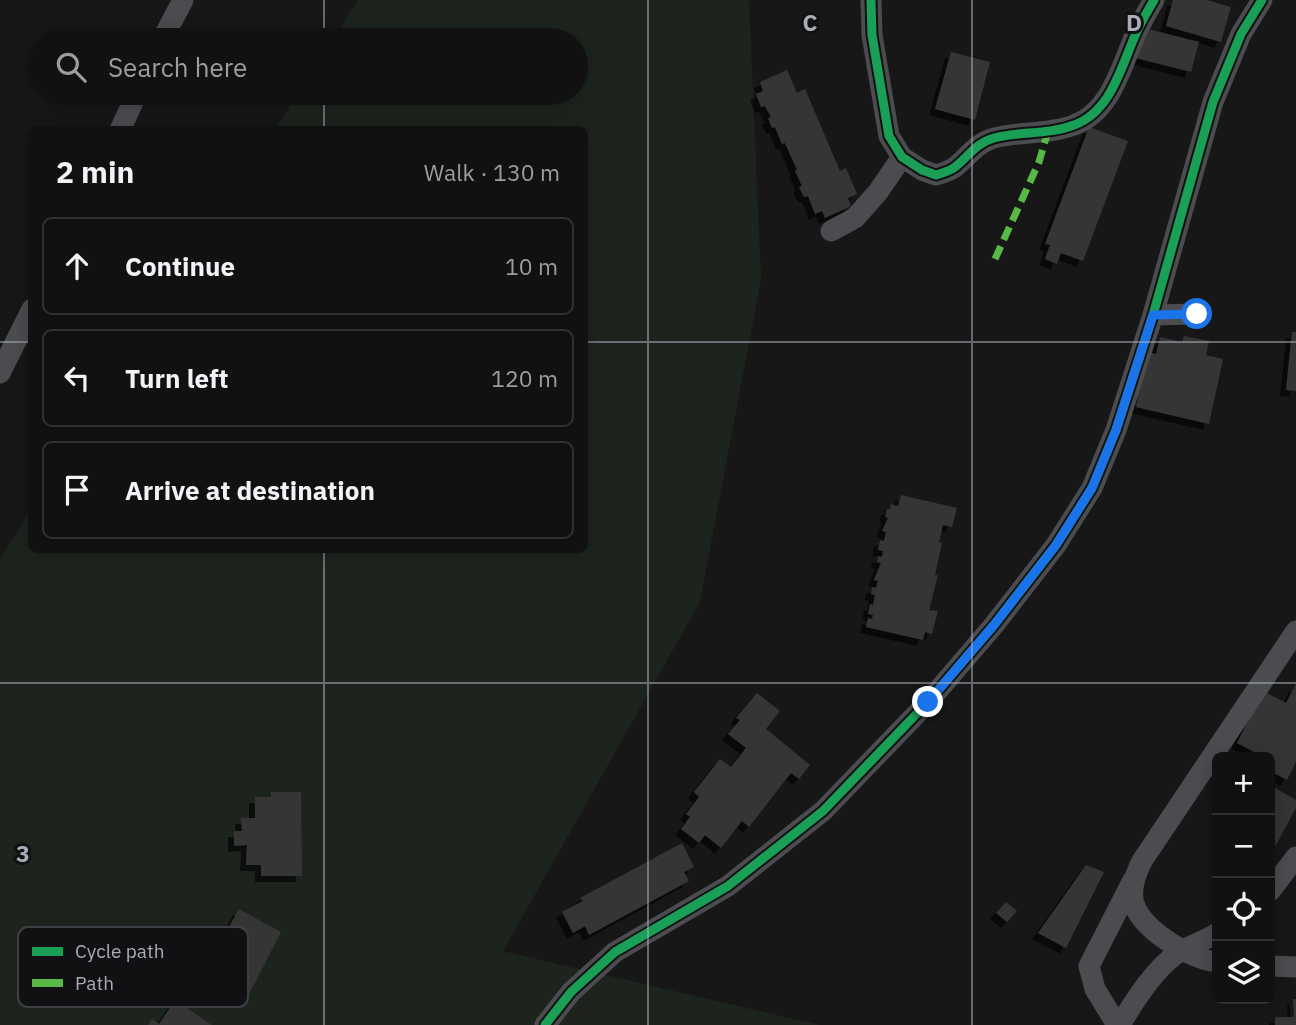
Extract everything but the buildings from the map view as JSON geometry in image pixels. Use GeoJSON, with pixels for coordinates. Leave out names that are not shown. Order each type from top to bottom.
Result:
{"type":"FeatureCollection","features":[{"type":"Feature","properties":{"kind":"street"},"geometry":{"type":"LineString","coordinates":[[168,28],[183,0]]}},
{"type":"Feature","properties":{"kind":"street"},"geometry":{"type":"LineString","coordinates":[[871,0],[872,35],[888,136],[902,157],[922,170],[936,175],[954,168],[972,149],[992,139],[1076,125],[1104,102],[1154,0]]}},
{"type":"Feature","properties":{"kind":"street"},"geometry":{"type":"LineString","coordinates":[[545,1025],[570,992],[615,952],[728,886],[823,811],[928,702],[994,625],[1056,545],[1092,488],[1116,430],[1153,315],[1213,102],[1241,34],[1262,0]]}},
{"type":"Feature","properties":{"kind":"street"},"geometry":{"type":"LineString","coordinates":[[122,126],[131,105]]}},
{"type":"Feature","properties":{"kind":"street"},"geometry":{"type":"LineString","coordinates":[[831,231],[855,218],[878,192],[902,157]]}},
{"type":"Feature","properties":{"kind":"street"},"geometry":{"type":"LineString","coordinates":[[1153,315],[1197,314]]}},
{"type":"Feature","properties":{"kind":"street"},"geometry":{"type":"LineString","coordinates":[[0,373],[28,317]]}},
{"type":"Feature","properties":{"kind":"street"},"geometry":{"type":"LineString","coordinates":[[1212,936],[1181,950],[1157,972],[1119,1025],[1095,989],[1089,966],[1142,861],[1296,631]]}},
{"type":"Feature","properties":{"kind":"street"},"geometry":{"type":"LineString","coordinates":[[1275,885],[1296,858]]}},
{"type":"Feature","properties":{"kind":"street"},"geometry":{"type":"LineString","coordinates":[[1135,875],[1133,893],[1136,908],[1148,923],[1181,950],[1212,960]]}},
{"type":"Feature","properties":{"kind":"street"},"geometry":{"type":"LineString","coordinates":[[1275,967],[1296,967]]}},
{"type":"Feature","properties":{"kind":"shaded area"},"geometry":{"type":"Polygon","coordinates":[[[358,0],[749,0],[761,279],[700,602],[503,951],[820,1025],[0,1025],[0,559],[28,515],[28,553],[588,553],[588,126],[277,126],[290,105],[588,105],[588,28],[340,28],[358,0]]]}},
{"type":"Feature","properties":{"kind":"marked path"},"geometry":{"type":"LineString","coordinates":[[995,259],[1039,162],[1048,131]]}},
{"type":"Feature","properties":{"kind":"cycle path"},"geometry":{"type":"LineString","coordinates":[[871,0],[872,35],[889,136],[902,157],[922,170],[936,175],[953,168],[977,146],[988,140],[1064,128],[1087,118],[1098,109],[1115,84],[1138,29],[1154,0]]}},
{"type":"Feature","properties":{"kind":"cycle path"},"geometry":{"type":"LineString","coordinates":[[545,1025],[571,992],[615,952],[728,886],[823,811],[928,702],[994,625],[1056,545],[1092,488],[1116,430],[1153,315],[1213,102],[1241,34],[1262,0]]}},
{"type":"Feature","properties":{"kind":"route"},"geometry":{"type":"LineString","coordinates":[[928,702],[994,625],[1056,545],[1092,488],[1116,430],[1153,315],[1197,314]]}}]}
